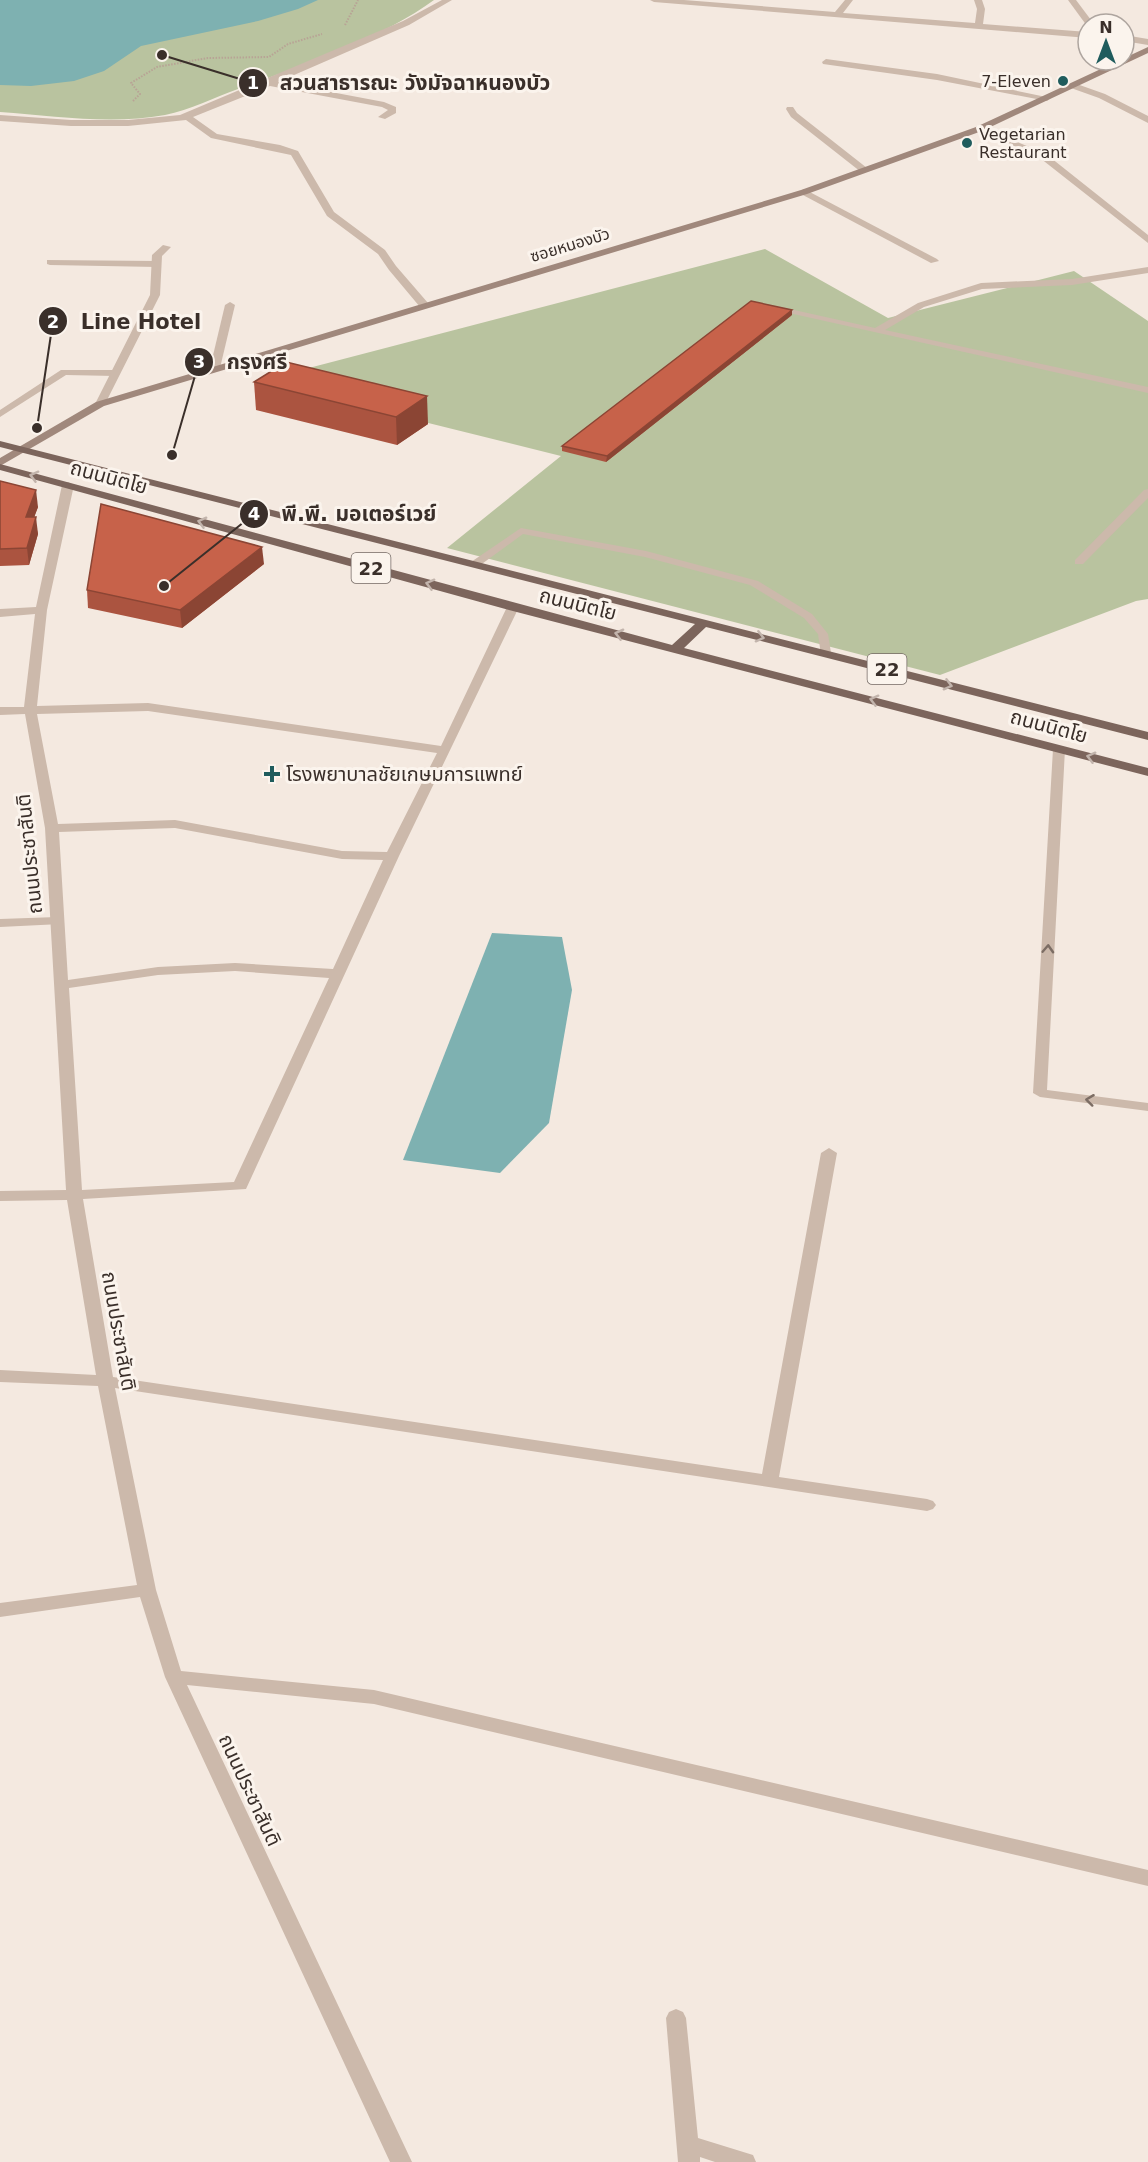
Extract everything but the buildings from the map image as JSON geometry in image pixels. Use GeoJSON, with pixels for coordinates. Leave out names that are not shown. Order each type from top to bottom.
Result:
{"type":"FeatureCollection","features":[{"type":"Feature","properties":{"kind":"main road","name":"ถนนนิตโย"},"geometry":{"type":"LineString","coordinates":[[0,444],[1148,736]]}},
{"type":"Feature","properties":{"kind":"main road","name":"ถนนนิตโย"},"geometry":{"type":"LineString","coordinates":[[0,465],[513,607],[1148,772]]}},
{"type":"Feature","properties":{"kind":"main road"},"geometry":{"type":"LineString","coordinates":[[68,485],[92,469]]}},
{"type":"Feature","properties":{"kind":"main road"},"geometry":{"type":"LineString","coordinates":[[675,649],[703,623]]}},
{"type":"Feature","properties":{"kind":"street"},"geometry":{"type":"LineString","coordinates":[[0,118],[128,123],[187,116],[406,23],[448,0]]}},
{"type":"Feature","properties":{"kind":"street"},"geometry":{"type":"LineString","coordinates":[[654,0],[691,1],[1076,34]]}},
{"type":"Feature","properties":{"kind":"street"},"geometry":{"type":"LineString","coordinates":[[837,15],[849,0]]}},
{"type":"Feature","properties":{"kind":"street"},"geometry":{"type":"LineString","coordinates":[[978,0],[981,9],[979,26]]}},
{"type":"Feature","properties":{"kind":"street","name":"ซอยหนองบัว"},"geometry":{"type":"LineString","coordinates":[[0,465],[20,449],[100,404],[804,192],[979,129],[1148,50]]}},
{"type":"Feature","properties":{"kind":"street"},"geometry":{"type":"LineString","coordinates":[[826,62],[937,77],[1047,98]]}},
{"type":"Feature","properties":{"kind":"street"},"geometry":{"type":"LineString","coordinates":[[269,83],[384,105],[393,109],[382,117]]}},
{"type":"Feature","properties":{"kind":"street"},"geometry":{"type":"LineString","coordinates":[[1074,86],[1102,96],[1148,120]]}},
{"type":"Feature","properties":{"kind":"street"},"geometry":{"type":"LineString","coordinates":[[790,108],[794,115],[864,170]]}},
{"type":"Feature","properties":{"kind":"street"},"geometry":{"type":"LineString","coordinates":[[187,116],[214,136],[280,148],[295,153],[330,214],[382,252],[392,268],[424,305]]}},
{"type":"Feature","properties":{"kind":"street"},"geometry":{"type":"LineString","coordinates":[[979,129],[1043,156],[1148,240]]}},
{"type":"Feature","properties":{"kind":"street"},"geometry":{"type":"LineString","coordinates":[[804,192],[934,261]]}},
{"type":"Feature","properties":{"kind":"street"},"geometry":{"type":"LineString","coordinates":[[100,404],[154,295],[158,255],[166,247]]}},
{"type":"Feature","properties":{"kind":"street","name":"ถนนประชาสันติ"},"geometry":{"type":"LineString","coordinates":[[68,485],[41,610],[30,709],[52,828],[74,1195],[105,1381],[147,1590],[174,1677],[401,2162]]}},
{"type":"Feature","properties":{"kind":"street"},"geometry":{"type":"LineString","coordinates":[[0,1196],[74,1195],[240,1186],[392,856],[513,607]]}},
{"type":"Feature","properties":{"kind":"street"},"geometry":{"type":"LineString","coordinates":[[0,613],[41,610]]}},
{"type":"Feature","properties":{"kind":"street"},"geometry":{"type":"LineString","coordinates":[[0,711],[148,707],[445,750]]}},
{"type":"Feature","properties":{"kind":"street"},"geometry":{"type":"LineString","coordinates":[[52,828],[176,824],[342,855],[392,856]]}},
{"type":"Feature","properties":{"kind":"street"},"geometry":{"type":"LineString","coordinates":[[61,985],[158,970],[235,967],[337,974]]}},
{"type":"Feature","properties":{"kind":"street"},"geometry":{"type":"LineString","coordinates":[[769,1482],[829,1153]]}},
{"type":"Feature","properties":{"kind":"street"},"geometry":{"type":"LineString","coordinates":[[0,1376],[105,1381],[927,1506]]}},
{"type":"Feature","properties":{"kind":"street"},"geometry":{"type":"LineString","coordinates":[[0,1610],[147,1590]]}},
{"type":"Feature","properties":{"kind":"street"},"geometry":{"type":"LineString","coordinates":[[174,1677],[374,1697],[1148,1878]]}},
{"type":"Feature","properties":{"kind":"street"},"geometry":{"type":"LineString","coordinates":[[676,2018],[688,2153],[745,2162]]}},
{"type":"Feature","properties":{"kind":"lane"},"geometry":{"type":"LineString","coordinates":[[50,262],[157,264]]}},
{"type":"Feature","properties":{"kind":"lane"},"geometry":{"type":"LineString","coordinates":[[876,331],[921,305],[981,286],[1072,282],[1148,270]]}},
{"type":"Feature","properties":{"kind":"lane"},"geometry":{"type":"LineString","coordinates":[[215,368],[231,305]]}},
{"type":"Feature","properties":{"kind":"lane"},"geometry":{"type":"LineString","coordinates":[[768,308],[1148,390]]}},
{"type":"Feature","properties":{"kind":"lane"},"geometry":{"type":"LineString","coordinates":[[0,414],[64,372],[115,374]]}},
{"type":"Feature","properties":{"kind":"lane"},"geometry":{"type":"LineString","coordinates":[[1079,562],[1148,492]]}},
{"type":"Feature","properties":{"kind":"lane"},"geometry":{"type":"LineString","coordinates":[[475,564],[520,531],[646,554],[754,583],[808,616],[823,634],[825,653]]}},
{"type":"Feature","properties":{"kind":"lane"},"geometry":{"type":"LineString","coordinates":[[1059,749],[1040,1093],[1148,1107]]}},
{"type":"Feature","properties":{"kind":"lane"},"geometry":{"type":"LineString","coordinates":[[0,923],[57,921]]}},
{"type":"Feature","properties":{"kind":"path"},"geometry":{"type":"LineString","coordinates":[[344,27],[358,0]]}},
{"type":"Feature","properties":{"kind":"path"},"geometry":{"type":"LineString","coordinates":[[133,101],[140,94],[131,83],[158,67],[208,58],[269,57],[288,44],[322,34]]}},
{"type":"Feature","properties":{"kind":"green space"},"geometry":{"type":"Polygon","coordinates":[[[0,0],[434,0],[390,27],[365,39],[193,107],[145,118],[104,120],[0,112],[0,0]]]}},
{"type":"Feature","properties":{"kind":"green space"},"geometry":{"type":"Polygon","coordinates":[[[765,249],[888,318],[1074,271],[1148,321],[1148,599],[1136,601],[940,675],[447,548],[561,456],[259,381],[765,249]]]}},
{"type":"Feature","properties":{"kind":"water"},"geometry":{"type":"Polygon","coordinates":[[[0,0],[318,0],[298,9],[258,21],[141,46],[104,71],[74,81],[31,86],[0,85],[0,0]]]}},
{"type":"Feature","properties":{"kind":"water"},"geometry":{"type":"Polygon","coordinates":[[[492,933],[562,937],[572,990],[549,1123],[500,1173],[403,1160],[492,933]]]}},
{"type":"Feature","properties":{"kind":"place","name":"สวนสาธารณะ วังมัจฉาหนองบัว"},"geometry":{"type":"Point","coordinates":[162,55]}},
{"type":"Feature","properties":{"kind":"place","name":"7-Eleven"},"geometry":{"type":"Point","coordinates":[1063,81]}},
{"type":"Feature","properties":{"kind":"place","name":"Vegetarian Restaurant"},"geometry":{"type":"Point","coordinates":[967,143]}},
{"type":"Feature","properties":{"kind":"place","name":"Line Hotel"},"geometry":{"type":"Point","coordinates":[37,428]}},
{"type":"Feature","properties":{"kind":"place","name":"กรุงศรี"},"geometry":{"type":"Point","coordinates":[172,455]}},
{"type":"Feature","properties":{"kind":"place","name":"พี.พี. มอเตอร์เวย์"},"geometry":{"type":"Point","coordinates":[164,586]}},
{"type":"Feature","properties":{"kind":"place","name":"โรงพยาบาลชัยเกษมการแพทย์"},"geometry":{"type":"Point","coordinates":[272,774]}}]}
